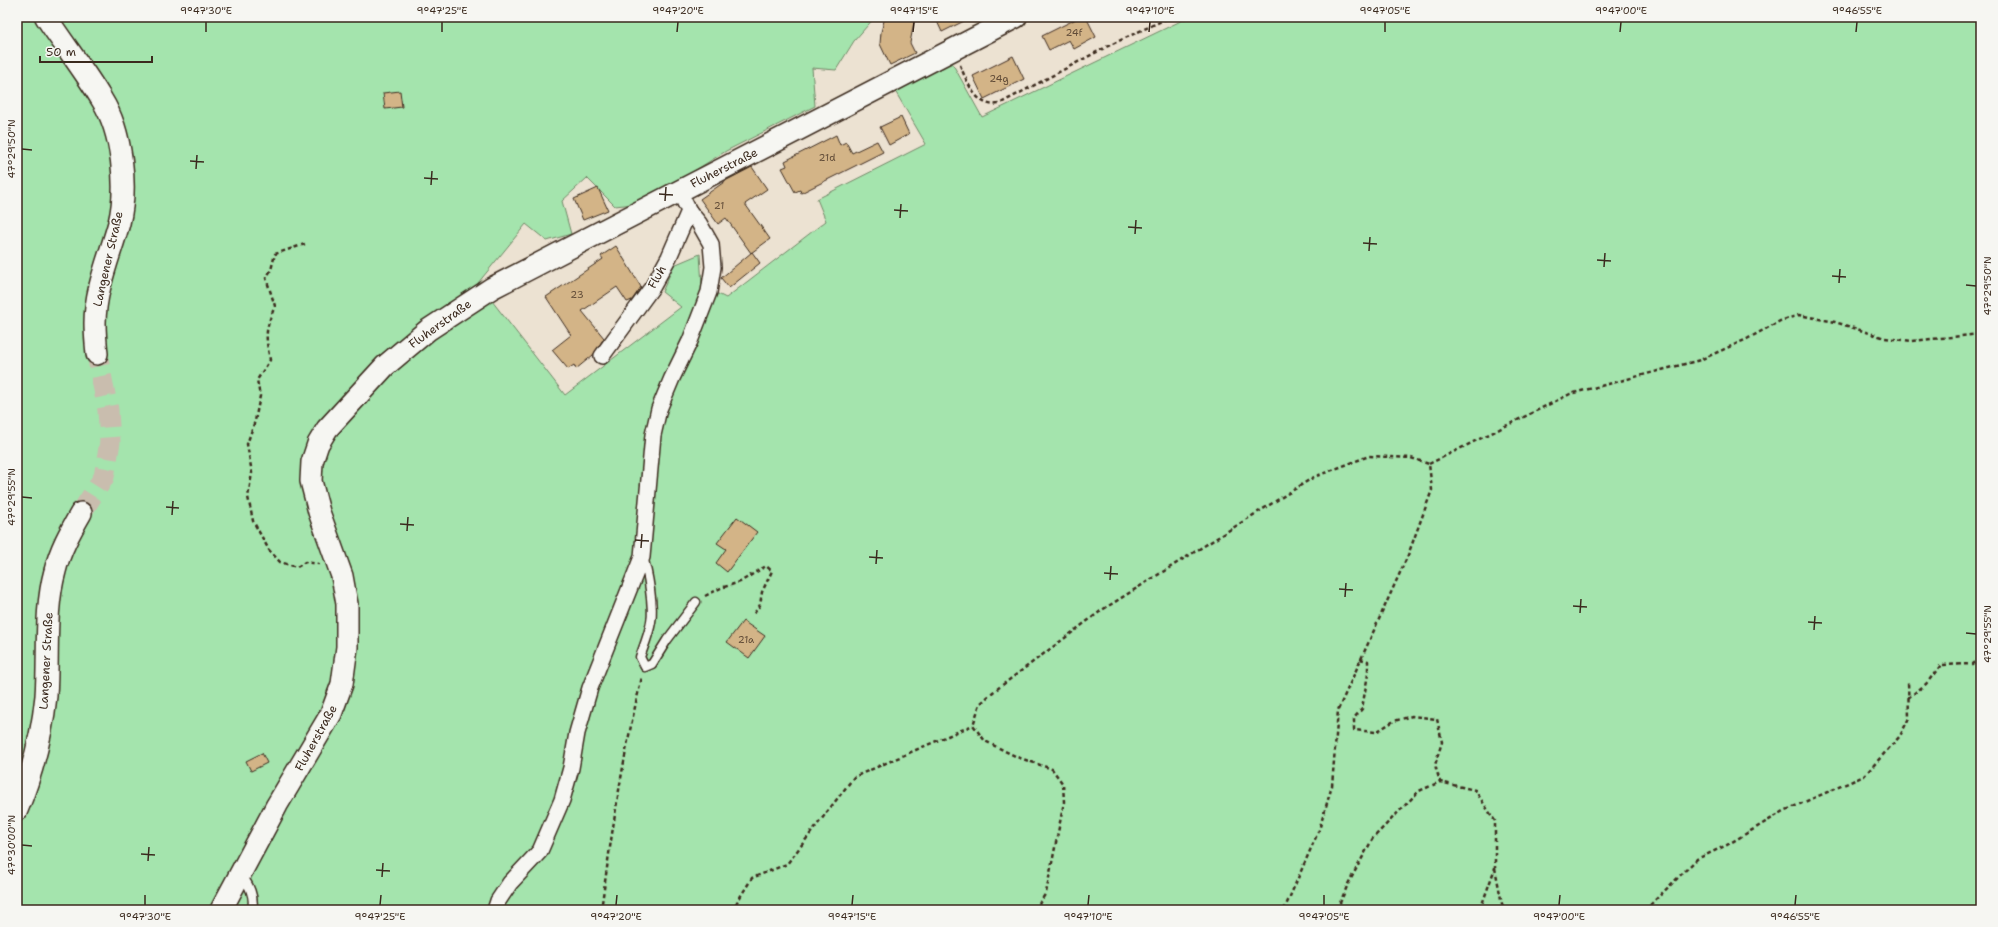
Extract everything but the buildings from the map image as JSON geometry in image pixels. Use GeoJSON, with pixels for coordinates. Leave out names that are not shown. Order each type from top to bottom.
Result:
{"type":"FeatureCollection","features":[{"type":"Feature","properties":{"kind":"street","name":"Langener Straße"},"geometry":{"type":"LineString","coordinates":[[46,17],[103,101],[114,130],[121,156],[123,184],[119,222],[99,292],[95,323],[97,354]]}},
{"type":"Feature","properties":{"kind":"street","name":"Fluherstraße"},"geometry":{"type":"LineString","coordinates":[[221,910],[277,805],[331,714],[342,684],[347,646],[347,604],[342,576],[319,512],[311,481],[312,462],[318,444],[327,429],[385,366],[428,330],[492,288],[1016,17]]}},
{"type":"Feature","properties":{"kind":"street"},"geometry":{"type":"LineString","coordinates":[[495,910],[498,901],[510,883],[540,851],[562,800],[571,768],[577,734],[590,688],[642,557],[653,435],[659,409],[693,334],[709,292],[713,267],[711,244],[699,223],[689,211],[679,191]]}},
{"type":"Feature","properties":{"kind":"street","name":"Fluh"},"geometry":{"type":"LineString","coordinates":[[602,356],[653,286],[669,257],[689,211]]}},
{"type":"Feature","properties":{"kind":"street","name":"Langener Straße"},"geometry":{"type":"LineString","coordinates":[[17,810],[28,784],[41,731],[47,676],[49,602],[55,572],[65,542],[81,514]]}},
{"type":"Feature","properties":{"kind":"lane"},"geometry":{"type":"LineString","coordinates":[[642,557],[646,566],[652,607],[652,622],[640,658],[645,667],[652,664],[667,640],[696,602]]}},
{"type":"Feature","properties":{"kind":"lane"},"geometry":{"type":"LineString","coordinates":[[240,874],[249,884],[254,904],[252,910]]}},
{"type":"Feature","properties":{"kind":"path"},"geometry":{"type":"LineString","coordinates":[[953,49],[975,95],[983,103],[991,106],[999,104],[1108,46],[1170,17]]}},
{"type":"Feature","properties":{"kind":"path"},"geometry":{"type":"LineString","coordinates":[[305,244],[275,254],[271,270],[266,278],[275,306],[267,326],[266,338],[270,360],[257,380],[260,396],[255,421],[247,444],[252,473],[248,497],[253,522],[270,550],[280,562],[297,567],[305,562],[319,564],[334,553]]}},
{"type":"Feature","properties":{"kind":"path"},"geometry":{"type":"LineString","coordinates":[[732,910],[752,878],[787,864],[854,777],[973,725],[980,704],[993,692],[1102,610],[1314,477],[1369,456],[1411,458],[1429,464],[1570,394],[1700,360],[1747,339],[1780,321],[1799,315],[1835,322],[1885,338],[1912,341],[1981,334]]}},
{"type":"Feature","properties":{"kind":"path"},"geometry":{"type":"LineString","coordinates":[[1284,910],[1319,830],[1332,786],[1338,710],[1408,555],[1432,490],[1429,464]]}},
{"type":"Feature","properties":{"kind":"path"},"geometry":{"type":"LineString","coordinates":[[696,602],[721,588],[740,582],[766,566],[772,571],[762,592],[760,605],[753,615]]}},
{"type":"Feature","properties":{"kind":"path"},"geometry":{"type":"LineString","coordinates":[[1908,698],[1926,684],[1941,665],[1972,664],[1981,657]]}},
{"type":"Feature","properties":{"kind":"path"},"geometry":{"type":"LineString","coordinates":[[1360,659],[1368,661],[1368,674],[1362,709],[1354,718],[1354,730],[1376,732],[1394,721],[1412,716],[1437,719],[1442,742],[1435,765],[1440,782]]}},
{"type":"Feature","properties":{"kind":"path"},"geometry":{"type":"LineString","coordinates":[[601,910],[625,754],[645,667]]}},
{"type":"Feature","properties":{"kind":"path"},"geometry":{"type":"LineString","coordinates":[[1645,910],[1697,859],[1727,845],[1784,811],[1864,776],[1900,736],[1909,718],[1908,680]]}},
{"type":"Feature","properties":{"kind":"path"},"geometry":{"type":"LineString","coordinates":[[973,725],[985,741],[1017,758],[1052,770],[1063,784],[1064,802],[1046,893],[1035,910]]}},
{"type":"Feature","properties":{"kind":"path"},"geometry":{"type":"LineString","coordinates":[[1337,910],[1348,884],[1373,838],[1418,791],[1440,782],[1475,790],[1495,822],[1495,868],[1502,904],[1506,910]]}},
{"type":"Feature","properties":{"kind":"path"},"geometry":{"type":"LineString","coordinates":[[1480,910],[1495,868]]}},
{"type":"Feature","properties":{"kind":"green space"},"geometry":{"type":"Polygon","coordinates":[[[17,17],[875,17],[854,41],[836,70],[812,68],[815,106],[726,151],[643,203],[615,206],[587,178],[562,201],[571,234],[547,241],[526,224],[478,283],[565,395],[681,307],[662,292],[674,265],[700,254],[702,286],[726,298],[826,221],[817,199],[926,144],[895,91],[951,61],[982,117],[1189,17],[1981,17],[1981,910],[17,910],[17,17]]]}},
{"type":"Feature","properties":{"kind":"tunnel"},"geometry":{"type":"LineString","coordinates":[[81,513],[104,477],[110,442],[108,410],[97,354]]}}]}
